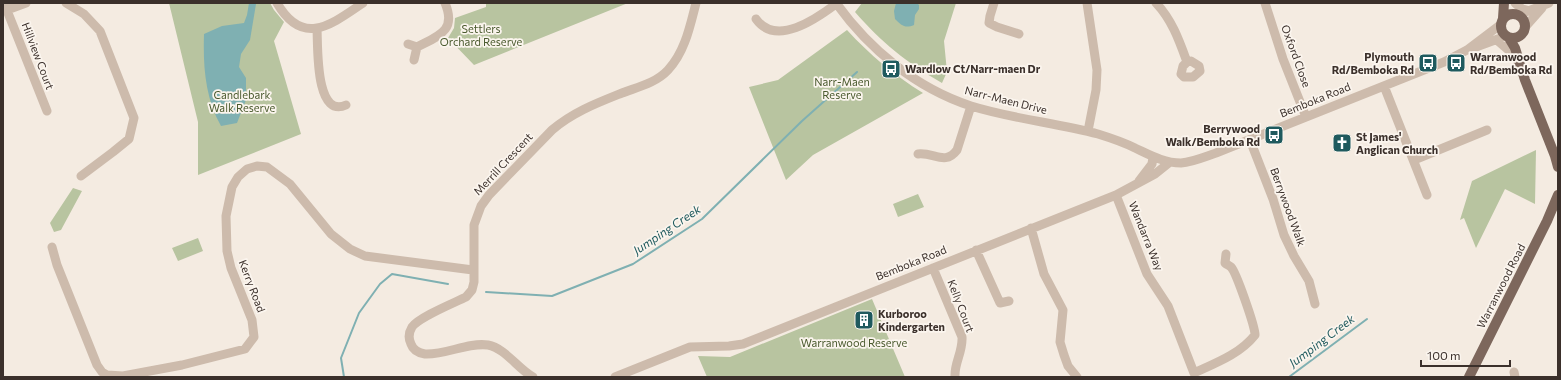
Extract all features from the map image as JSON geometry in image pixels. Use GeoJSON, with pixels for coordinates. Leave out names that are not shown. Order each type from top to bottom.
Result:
{"type":"FeatureCollection","features":[{"type":"Feature","properties":{"kind":"main road"},"geometry":{"type":"LineString","coordinates":[[1504,3],[1502,21],[1504,38],[1515,48],[1521,67],[1556,150],[1558,167]]}},
{"type":"Feature","properties":{"kind":"main road"},"geometry":{"type":"LineString","coordinates":[[1510,3],[1518,14],[1524,19],[1526,26],[1521,36],[1521,67]]}},
{"type":"Feature","properties":{"kind":"main road"},"geometry":{"type":"LineString","coordinates":[[1502,21],[1509,14],[1518,14]]}},
{"type":"Feature","properties":{"kind":"main road"},"geometry":{"type":"LineString","coordinates":[[1504,38],[1521,36]]}},
{"type":"Feature","properties":{"kind":"main road","name":"Warranwood Road"},"geometry":{"type":"LineString","coordinates":[[1469,377],[1556,206],[1558,195]]}},
{"type":"Feature","properties":{"kind":"street"},"geometry":{"type":"LineString","coordinates":[[6,7],[26,3]]}},
{"type":"Feature","properties":{"kind":"street"},"geometry":{"type":"LineString","coordinates":[[66,3],[84,14],[100,31],[134,118],[129,139],[81,176]]}},
{"type":"Feature","properties":{"kind":"street"},"geometry":{"type":"LineString","coordinates":[[277,3],[290,19],[298,25],[317,29],[330,25],[363,3]]}},
{"type":"Feature","properties":{"kind":"street"},"geometry":{"type":"LineString","coordinates":[[408,44],[417,47],[440,35],[449,18],[445,3]]}},
{"type":"Feature","properties":{"kind":"street","name":"Merrill Crescent"},"geometry":{"type":"LineString","coordinates":[[533,377],[499,350],[489,345],[424,354],[417,352],[412,346],[409,336],[414,325],[466,297],[472,290],[474,282],[473,234],[475,220],[481,206],[489,195],[560,123],[578,112],[654,80],[668,70],[676,59],[686,39],[696,3]]}},
{"type":"Feature","properties":{"kind":"street"},"geometry":{"type":"LineString","coordinates":[[756,19],[768,30],[776,31],[789,29],[811,21],[836,3]]}},
{"type":"Feature","properties":{"kind":"street","name":"Narr-Maen Drive"},"geometry":{"type":"LineString","coordinates":[[836,3],[850,22],[869,42],[898,67],[915,79],[941,93],[971,106],[1088,131],[1117,140],[1153,157]]}},
{"type":"Feature","properties":{"kind":"street"},"geometry":{"type":"LineString","coordinates":[[994,3],[989,23],[997,28],[1019,34]]}},
{"type":"Feature","properties":{"kind":"street"},"geometry":{"type":"LineString","coordinates":[[1087,3],[1097,70],[1096,90],[1088,131]]}},
{"type":"Feature","properties":{"kind":"street"},"geometry":{"type":"LineString","coordinates":[[1156,3],[1164,11],[1173,26],[1187,62]]}},
{"type":"Feature","properties":{"kind":"street","name":"Oxford Close"},"geometry":{"type":"LineString","coordinates":[[1265,3],[1283,59],[1306,117]]}},
{"type":"Feature","properties":{"kind":"street"},"geometry":{"type":"LineString","coordinates":[[1515,3],[1522,9],[1530,11]]}},
{"type":"Feature","properties":{"kind":"street"},"geometry":{"type":"LineString","coordinates":[[1518,14],[1530,11],[1548,3]]}},
{"type":"Feature","properties":{"kind":"street"},"geometry":{"type":"LineString","coordinates":[[1526,26],[1535,14],[1548,3]]}},
{"type":"Feature","properties":{"kind":"street","name":"Hillview Court"},"geometry":{"type":"LineString","coordinates":[[6,7],[47,111]]}},
{"type":"Feature","properties":{"kind":"street","name":"Bemboka Road"},"geometry":{"type":"LineString","coordinates":[[1467,50],[1502,21]]}},
{"type":"Feature","properties":{"kind":"street"},"geometry":{"type":"LineString","coordinates":[[317,29],[319,71],[323,91],[333,106],[338,107],[346,105]]}},
{"type":"Feature","properties":{"kind":"street","name":"Bemboka Road"},"geometry":{"type":"LineString","coordinates":[[1137,184],[1152,164],[1153,157],[1180,163],[1195,161],[1444,62],[1467,50],[1504,38]]}},
{"type":"Feature","properties":{"kind":"street"},"geometry":{"type":"LineString","coordinates":[[414,60],[417,47]]}},
{"type":"Feature","properties":{"kind":"street"},"geometry":{"type":"LineString","coordinates":[[1384,86],[1427,195]]}},
{"type":"Feature","properties":{"kind":"street"},"geometry":{"type":"LineString","coordinates":[[918,154],[926,153],[938,158],[946,158],[953,155],[957,150],[971,106]]}},
{"type":"Feature","properties":{"kind":"street"},"geometry":{"type":"LineString","coordinates":[[1414,160],[1487,130]]}},
{"type":"Feature","properties":{"kind":"street","name":"Berrywood Walk"},"geometry":{"type":"LineString","coordinates":[[1250,140],[1273,199],[1284,235],[1294,256],[1309,280],[1315,304]]}},
{"type":"Feature","properties":{"kind":"street","name":"Bemboka Road"},"geometry":{"type":"LineString","coordinates":[[615,377],[690,347],[729,346],[743,344],[1116,195],[1155,174],[1170,162]]}},
{"type":"Feature","properties":{"kind":"street","name":"Kerry Road"},"geometry":{"type":"LineString","coordinates":[[52,247],[57,265],[97,365],[102,372],[107,375],[123,376],[182,366],[245,349],[254,337],[252,320],[231,268],[227,251],[226,216],[232,187],[238,177],[247,169],[257,166],[267,167],[290,184],[331,234],[350,249],[365,256],[473,270]]}},
{"type":"Feature","properties":{"kind":"street","name":"Wandarra Way"},"geometry":{"type":"LineString","coordinates":[[1116,195],[1147,274],[1168,306],[1190,375],[1234,354],[1255,335],[1255,327],[1238,283],[1231,267],[1225,264],[1226,254]]}},
{"type":"Feature","properties":{"kind":"street"},"geometry":{"type":"LineString","coordinates":[[1031,228],[1044,274],[1063,310],[1060,342],[1068,366],[1077,377]]}},
{"type":"Feature","properties":{"kind":"street"},"geometry":{"type":"LineString","coordinates":[[976,250],[1000,303],[1009,301]]}},
{"type":"Feature","properties":{"kind":"street","name":"Kelly Court"},"geometry":{"type":"LineString","coordinates":[[933,268],[962,337],[963,346],[954,371],[954,377]]}},
{"type":"Feature","properties":{"kind":"green space","name":"Candlebark Walk Reserve"},"geometry":{"type":"Polygon","coordinates":[[[169,3],[270,3],[284,22],[274,41],[301,134],[198,175],[198,122],[169,3]]]}},
{"type":"Feature","properties":{"kind":"green space","name":"Settlers Orchard Reserve"},"geometry":{"type":"Polygon","coordinates":[[[486,3],[628,3],[474,65],[448,38],[454,28],[455,18],[486,7],[486,3]]]}},
{"type":"Feature","properties":{"kind":"green space"},"geometry":{"type":"Polygon","coordinates":[[[862,3],[956,3],[944,41],[947,72],[942,83],[895,51],[875,33],[855,12],[862,3]]]}},
{"type":"Feature","properties":{"kind":"green space","name":"Narr-Maen Reserve"},"geometry":{"type":"Polygon","coordinates":[[[847,30],[864,48],[883,64],[923,93],[813,155],[786,180],[749,87],[778,80],[847,30]]]}},
{"type":"Feature","properties":{"kind":"green space"},"geometry":{"type":"Polygon","coordinates":[[[1536,150],[1535,204],[1505,189],[1476,248],[1464,218],[1460,220],[1472,181],[1536,150]]]}},
{"type":"Feature","properties":{"kind":"green space"},"geometry":{"type":"Polygon","coordinates":[[[73,188],[82,191],[61,230],[54,232],[50,223],[73,188]]]}},
{"type":"Feature","properties":{"kind":"green space"},"geometry":{"type":"Polygon","coordinates":[[[918,194],[924,207],[898,217],[893,204],[918,194]]]}},
{"type":"Feature","properties":{"kind":"green space"},"geometry":{"type":"Polygon","coordinates":[[[198,238],[203,251],[178,261],[172,248],[198,238]]]}},
{"type":"Feature","properties":{"kind":"green space","name":"Warranwood Reserve"},"geometry":{"type":"Polygon","coordinates":[[[872,299],[905,377],[707,377],[698,356],[730,357],[872,299]]]}},
{"type":"Feature","properties":{"kind":"water"},"geometry":{"type":"Polygon","coordinates":[[[249,3],[256,4],[250,40],[241,54],[239,67],[246,78],[246,100],[237,123],[221,126],[211,104],[208,93],[204,58],[204,34],[222,26],[244,23],[249,3]]]}},
{"type":"Feature","properties":{"kind":"water"},"geometry":{"type":"Polygon","coordinates":[[[896,3],[917,3],[919,5],[919,9],[915,15],[914,25],[908,27],[903,26],[895,19],[894,11],[896,3]]]}},
{"type":"Feature","properties":{"kind":"waterway","name":"Jumping Creek"},"geometry":{"type":"LineString","coordinates":[[486,292],[552,296],[633,264],[702,219],[802,121],[857,72]]}},
{"type":"Feature","properties":{"kind":"waterway","name":"Jumping Creek"},"geometry":{"type":"LineString","coordinates":[[344,377],[341,358],[359,313],[380,284],[392,274],[448,284]]}},
{"type":"Feature","properties":{"kind":"waterway","name":"Jumping Creek"},"geometry":{"type":"LineString","coordinates":[[1289,377],[1367,319]]}},
{"type":"Feature","properties":{"kind":"place","name":"Plymouth Rd/Bemboka Rd"},"geometry":{"type":"Point","coordinates":[1428,63]}},
{"type":"Feature","properties":{"kind":"place","name":"Warranwood Rd/Bemboka Rd"},"geometry":{"type":"Point","coordinates":[1456,63]}},
{"type":"Feature","properties":{"kind":"place","name":"Wardlow Ct/Narr-maen Dr"},"geometry":{"type":"Point","coordinates":[891,69]}},
{"type":"Feature","properties":{"kind":"place","name":"Berrywood Walk/Bemboka Rd"},"geometry":{"type":"Point","coordinates":[1274,135]}},
{"type":"Feature","properties":{"kind":"place","name":"St James' Anglican Church"},"geometry":{"type":"Point","coordinates":[1342,143]}},
{"type":"Feature","properties":{"kind":"place","name":"Kurboroo Kindergarten"},"geometry":{"type":"Point","coordinates":[864,320]}}]}
